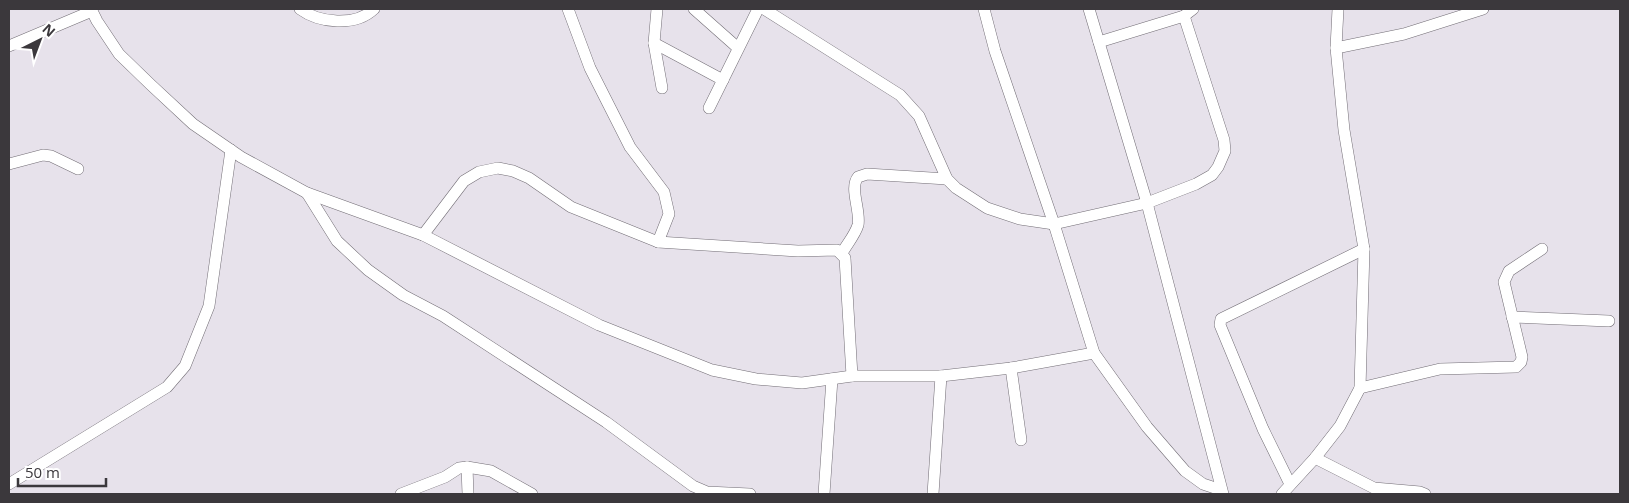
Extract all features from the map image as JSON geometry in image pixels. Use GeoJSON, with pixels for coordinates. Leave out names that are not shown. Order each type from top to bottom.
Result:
{"type":"FeatureCollection","features":[{"type":"Feature","properties":{"kind":"street"},"geometry":{"type":"LineString","coordinates":[[300,9],[320,19],[340,21],[357,18],[374,9]]}},
{"type":"Feature","properties":{"kind":"street"},"geometry":{"type":"LineString","coordinates":[[568,9],[590,68],[630,147],[664,192],[669,214],[658,242]]}},
{"type":"Feature","properties":{"kind":"street"},"geometry":{"type":"LineString","coordinates":[[657,9],[654,43],[662,88]]}},
{"type":"Feature","properties":{"kind":"street"},"geometry":{"type":"LineString","coordinates":[[694,9],[738,48]]}},
{"type":"Feature","properties":{"kind":"street"},"geometry":{"type":"LineString","coordinates":[[709,108],[758,9]]}},
{"type":"Feature","properties":{"kind":"street"},"geometry":{"type":"LineString","coordinates":[[764,9],[900,95],[919,116],[947,179],[956,188],[987,208],[1020,219],[1054,224],[1147,203],[1196,184],[1212,175],[1225,151],[1224,140],[1188,13],[1099,42]]}},
{"type":"Feature","properties":{"kind":"street"},"geometry":{"type":"LineString","coordinates":[[984,9],[995,52],[1054,224],[1094,353],[1147,427],[1185,471],[1203,484],[1222,492]]}},
{"type":"Feature","properties":{"kind":"street"},"geometry":{"type":"LineString","coordinates":[[1089,9],[1147,203],[1222,492]]}},
{"type":"Feature","properties":{"kind":"street"},"geometry":{"type":"LineString","coordinates":[[1282,494],[1315,458],[1340,426],[1360,388],[1364,249],[1344,130],[1336,48],[1338,9]]}},
{"type":"Feature","properties":{"kind":"street"},"geometry":{"type":"LineString","coordinates":[[1336,48],[1404,34],[1483,9]]}},
{"type":"Feature","properties":{"kind":"street"},"geometry":{"type":"LineString","coordinates":[[9,46],[92,10],[120,54],[193,124],[231,150],[307,193],[423,235],[599,325],[712,370],[756,379],[802,382],[852,376],[941,376],[1011,368],[1094,353]]}},
{"type":"Feature","properties":{"kind":"street"},"geometry":{"type":"LineString","coordinates":[[654,43],[723,80]]}},
{"type":"Feature","properties":{"kind":"street"},"geometry":{"type":"LineString","coordinates":[[9,484],[167,386],[185,366],[208,306],[231,150]]}},
{"type":"Feature","properties":{"kind":"street"},"geometry":{"type":"LineString","coordinates":[[9,164],[42,155],[51,156],[78,169]]}},
{"type":"Feature","properties":{"kind":"street"},"geometry":{"type":"LineString","coordinates":[[423,235],[464,181],[479,172],[498,168],[513,170],[529,178],[571,207],[658,242],[798,251],[837,250],[845,258],[852,376]]}},
{"type":"Feature","properties":{"kind":"street"},"geometry":{"type":"LineString","coordinates":[[842,253],[858,226],[859,217],[855,186],[856,180],[862,175],[947,179]]}},
{"type":"Feature","properties":{"kind":"street"},"geometry":{"type":"LineString","coordinates":[[307,193],[337,241],[368,270],[403,295],[444,316],[606,422],[690,490],[750,494]]}},
{"type":"Feature","properties":{"kind":"street"},"geometry":{"type":"LineString","coordinates":[[1290,484],[1262,429],[1220,325],[1221,319],[1364,249]]}},
{"type":"Feature","properties":{"kind":"street"},"geometry":{"type":"LineString","coordinates":[[1360,388],[1440,369],[1516,367],[1521,362],[1522,357],[1504,282],[1505,276],[1542,249]]}},
{"type":"Feature","properties":{"kind":"street"},"geometry":{"type":"LineString","coordinates":[[1512,317],[1609,321]]}},
{"type":"Feature","properties":{"kind":"street"},"geometry":{"type":"LineString","coordinates":[[1011,368],[1021,440]]}},
{"type":"Feature","properties":{"kind":"street"},"geometry":{"type":"LineString","coordinates":[[933,494],[941,376]]}},
{"type":"Feature","properties":{"kind":"street"},"geometry":{"type":"LineString","coordinates":[[824,494],[832,379]]}},
{"type":"Feature","properties":{"kind":"street"},"geometry":{"type":"LineString","coordinates":[[1315,458],[1375,491],[1425,494]]}},
{"type":"Feature","properties":{"kind":"street"},"geometry":{"type":"LineString","coordinates":[[467,467],[468,494]]}},
{"type":"Feature","properties":{"kind":"street"},"geometry":{"type":"LineString","coordinates":[[404,494],[444,477],[459,468],[467,467],[491,471],[532,494]]}}]}
